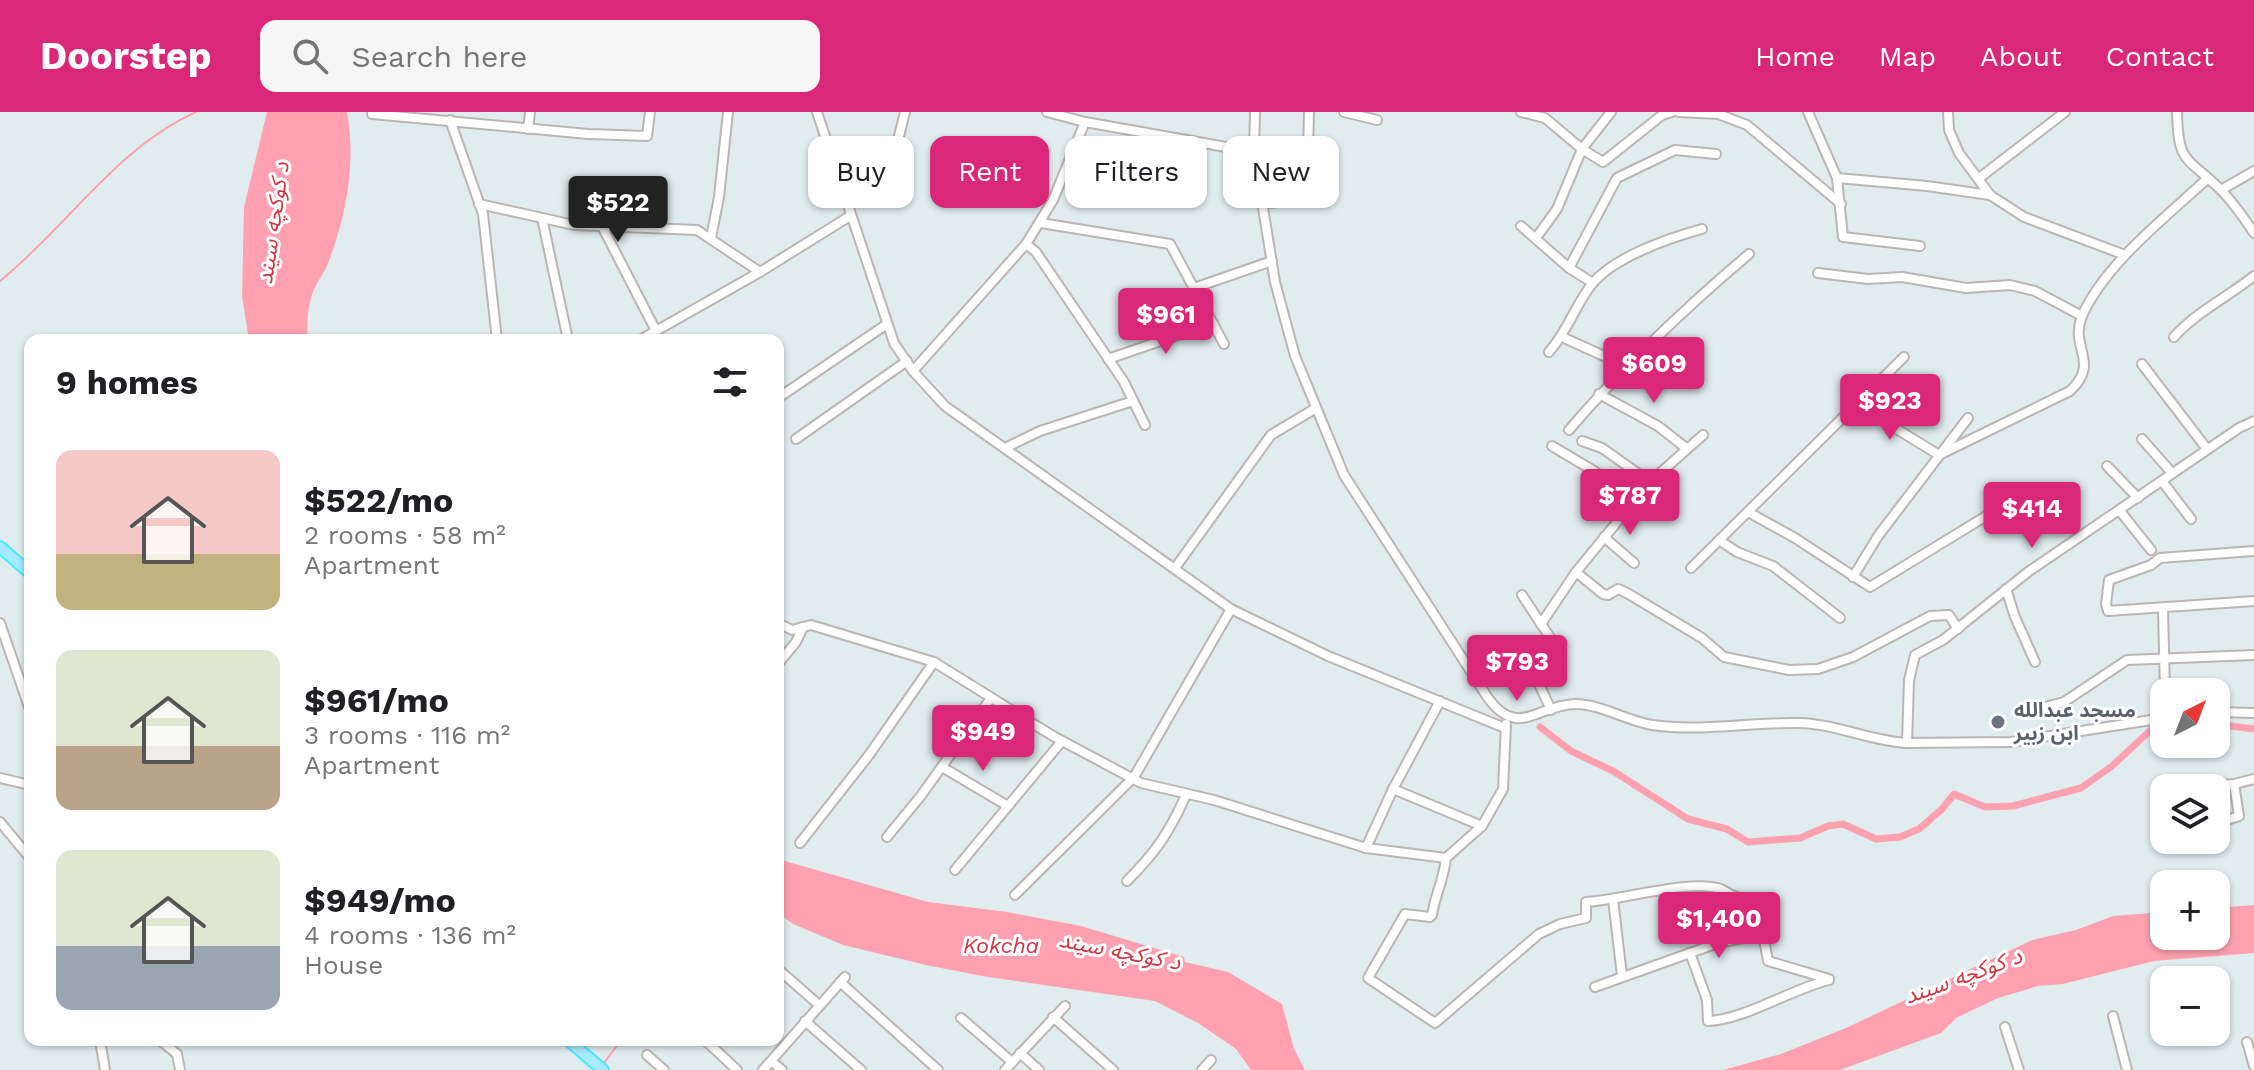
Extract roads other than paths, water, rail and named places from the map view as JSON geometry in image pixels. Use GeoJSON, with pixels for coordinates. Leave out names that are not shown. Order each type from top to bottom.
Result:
{"type":"FeatureCollection","features":[{"type":"Feature","properties":{"kind":"main road"},"geometry":{"type":"LineString","coordinates":[[0,547],[24,568]]}},
{"type":"Feature","properties":{"kind":"main road"},"geometry":{"type":"LineString","coordinates":[[575,1046],[603,1070]]}},
{"type":"Feature","properties":{"kind":"street"},"geometry":{"type":"LineString","coordinates":[[528,129],[530,112]]}},
{"type":"Feature","properties":{"kind":"street"},"geometry":{"type":"LineString","coordinates":[[372,114],[423,115],[528,129],[647,136],[650,112]]}},
{"type":"Feature","properties":{"kind":"street"},"geometry":{"type":"LineString","coordinates":[[711,238],[719,197],[728,112]]}},
{"type":"Feature","properties":{"kind":"street"},"geometry":{"type":"LineString","coordinates":[[817,112],[894,343],[913,371],[945,406],[1231,609],[1328,656],[1505,728]]}},
{"type":"Feature","properties":{"kind":"street"},"geometry":{"type":"LineString","coordinates":[[899,136],[905,112]]}},
{"type":"Feature","properties":{"kind":"street"},"geometry":{"type":"LineString","coordinates":[[1047,112],[1085,122],[1223,146]]}},
{"type":"Feature","properties":{"kind":"street"},"geometry":{"type":"LineString","coordinates":[[1254,136],[1255,112]]}},
{"type":"Feature","properties":{"kind":"street"},"geometry":{"type":"LineString","coordinates":[[1308,136],[1309,112]]}},
{"type":"Feature","properties":{"kind":"street"},"geometry":{"type":"LineString","coordinates":[[1344,112],[1377,120]]}},
{"type":"Feature","properties":{"kind":"street"},"geometry":{"type":"LineString","coordinates":[[1521,112],[1545,118],[1599,161],[1606,161],[1662,115],[1672,112]]}},
{"type":"Feature","properties":{"kind":"street"},"geometry":{"type":"LineString","coordinates":[[1536,238],[1557,209],[1582,149],[1611,112]]}},
{"type":"Feature","properties":{"kind":"street"},"geometry":{"type":"LineString","coordinates":[[1679,112],[1718,114],[1747,125],[1841,204]]}},
{"type":"Feature","properties":{"kind":"street"},"geometry":{"type":"LineString","coordinates":[[1808,112],[1837,178],[1843,237],[1920,246]]}},
{"type":"Feature","properties":{"kind":"street"},"geometry":{"type":"LineString","coordinates":[[1948,112],[1949,130],[1959,153],[1990,195],[2024,217],[2125,255]]}},
{"type":"Feature","properties":{"kind":"street"},"geometry":{"type":"LineString","coordinates":[[1978,179],[2065,112]]}},
{"type":"Feature","properties":{"kind":"street"},"geometry":{"type":"LineString","coordinates":[[2177,112],[2177,139],[2190,165],[2221,190],[2253,229]]}},
{"type":"Feature","properties":{"kind":"street"},"geometry":{"type":"LineString","coordinates":[[450,120],[483,214],[496,334]]}},
{"type":"Feature","properties":{"kind":"street"},"geometry":{"type":"LineString","coordinates":[[913,371],[1041,223],[1085,122]]}},
{"type":"Feature","properties":{"kind":"street"},"geometry":{"type":"LineString","coordinates":[[1569,268],[1617,178],[1675,150],[1716,154]]}},
{"type":"Feature","properties":{"kind":"street"},"geometry":{"type":"LineString","coordinates":[[2221,190],[2254,171]]}},
{"type":"Feature","properties":{"kind":"street"},"geometry":{"type":"LineString","coordinates":[[1837,178],[1990,195]]}},
{"type":"Feature","properties":{"kind":"street"},"geometry":{"type":"LineString","coordinates":[[1939,455],[2070,391],[2082,380],[2085,367],[2079,329],[2082,316],[2125,255],[2208,178]]}},
{"type":"Feature","properties":{"kind":"street"},"geometry":{"type":"LineString","coordinates":[[479,204],[603,228],[697,230],[760,272]]}},
{"type":"Feature","properties":{"kind":"street"},"geometry":{"type":"LineString","coordinates":[[1263,208],[1295,356],[1344,475],[1488,698],[1510,719],[1574,704],[1648,724],[1678,728],[1798,723],[1825,725],[1890,742],[1907,743],[2011,742],[2150,720]]}},
{"type":"Feature","properties":{"kind":"street"},"geometry":{"type":"LineString","coordinates":[[648,334],[760,272],[850,216]]}},
{"type":"Feature","properties":{"kind":"street"},"geometry":{"type":"LineString","coordinates":[[542,218],[567,334]]}},
{"type":"Feature","properties":{"kind":"street"},"geometry":{"type":"LineString","coordinates":[[1041,223],[1170,244],[1224,344]]}},
{"type":"Feature","properties":{"kind":"street"},"geometry":{"type":"LineString","coordinates":[[1521,226],[1569,268],[1593,283]]}},
{"type":"Feature","properties":{"kind":"street"},"geometry":{"type":"LineString","coordinates":[[603,228],[655,329]]}},
{"type":"Feature","properties":{"kind":"street"},"geometry":{"type":"LineString","coordinates":[[1549,352],[1562,337],[1593,283],[1625,259],[1668,239],[1702,229]]}},
{"type":"Feature","properties":{"kind":"street"},"geometry":{"type":"LineString","coordinates":[[1026,244],[1036,252],[1108,359],[1145,425]]}},
{"type":"Feature","properties":{"kind":"street"},"geometry":{"type":"LineString","coordinates":[[1569,430],[1599,394],[1680,313],[1749,254]]}},
{"type":"Feature","properties":{"kind":"street"},"geometry":{"type":"LineString","coordinates":[[1194,288],[1272,261]]}},
{"type":"Feature","properties":{"kind":"street"},"geometry":{"type":"LineString","coordinates":[[1818,273],[1868,279],[1902,277],[1966,288],[2010,285],[2035,291],[2082,316]]}},
{"type":"Feature","properties":{"kind":"street"},"geometry":{"type":"LineString","coordinates":[[2174,337],[2185,324],[2254,276]]}},
{"type":"Feature","properties":{"kind":"street"},"geometry":{"type":"LineString","coordinates":[[1108,359],[1213,323]]}},
{"type":"Feature","properties":{"kind":"street"},"geometry":{"type":"LineString","coordinates":[[784,394],[887,324]]}},
{"type":"Feature","properties":{"kind":"street"},"geometry":{"type":"LineString","coordinates":[[1562,337],[1626,366]]}},
{"type":"Feature","properties":{"kind":"street"},"geometry":{"type":"LineString","coordinates":[[1691,568],[1904,357]]}},
{"type":"Feature","properties":{"kind":"street"},"geometry":{"type":"LineString","coordinates":[[796,439],[907,361]]}},
{"type":"Feature","properties":{"kind":"street"},"geometry":{"type":"LineString","coordinates":[[2142,364],[2207,449]]}},
{"type":"Feature","properties":{"kind":"street"},"geometry":{"type":"LineString","coordinates":[[1599,394],[1658,426],[1686,448]]}},
{"type":"Feature","properties":{"kind":"street"},"geometry":{"type":"LineString","coordinates":[[1005,448],[1040,431],[1133,401]]}},
{"type":"Feature","properties":{"kind":"street"},"geometry":{"type":"LineString","coordinates":[[1856,404],[1939,455]]}},
{"type":"Feature","properties":{"kind":"street"},"geometry":{"type":"LineString","coordinates":[[1175,568],[1271,435],[1316,408]]}},
{"type":"Feature","properties":{"kind":"street"},"geometry":{"type":"LineString","coordinates":[[1853,577],[1878,536],[1968,418]]}},
{"type":"Feature","properties":{"kind":"street"},"geometry":{"type":"LineString","coordinates":[[1907,743],[1912,661],[1915,655],[1958,629],[2006,589],[2172,473],[2254,421]]}},
{"type":"Feature","properties":{"kind":"street"},"geometry":{"type":"LineString","coordinates":[[1541,624],[1576,572],[1650,482],[1703,435]]}},
{"type":"Feature","properties":{"kind":"street"},"geometry":{"type":"LineString","coordinates":[[2142,439],[2172,473]]}},
{"type":"Feature","properties":{"kind":"street"},"geometry":{"type":"LineString","coordinates":[[1582,441],[1602,448],[1650,482]]}},
{"type":"Feature","properties":{"kind":"street"},"geometry":{"type":"LineString","coordinates":[[1552,446],[1594,471],[1634,501]]}},
{"type":"Feature","properties":{"kind":"street"},"geometry":{"type":"LineString","coordinates":[[2107,466],[2138,498]]}},
{"type":"Feature","properties":{"kind":"street"},"geometry":{"type":"LineString","coordinates":[[2162,481],[2191,519]]}},
{"type":"Feature","properties":{"kind":"street"},"geometry":{"type":"LineString","coordinates":[[1748,512],[1795,538],[1866,586],[1873,585],[1996,510],[2025,488]]}},
{"type":"Feature","properties":{"kind":"street"},"geometry":{"type":"LineString","coordinates":[[2120,511],[2151,550]]}},
{"type":"Feature","properties":{"kind":"street"},"geometry":{"type":"LineString","coordinates":[[1604,537],[1634,563]]}},
{"type":"Feature","properties":{"kind":"street"},"geometry":{"type":"LineString","coordinates":[[1719,540],[1737,552],[1773,566],[1840,618]]}},
{"type":"Feature","properties":{"kind":"street"},"geometry":{"type":"LineString","coordinates":[[2254,551],[2160,558],[2151,565],[2109,580],[2106,604],[2108,611],[2254,601]]}},
{"type":"Feature","properties":{"kind":"street"},"geometry":{"type":"LineString","coordinates":[[1576,572],[1603,594],[1608,595],[1618,589],[1627,593],[1702,638],[1724,657],[1789,670],[1818,669],[1853,657],[1930,616],[1949,615],[1958,629]]}},
{"type":"Feature","properties":{"kind":"street"},"geometry":{"type":"LineString","coordinates":[[2006,589],[2035,662]]}},
{"type":"Feature","properties":{"kind":"street"},"geometry":{"type":"LineString","coordinates":[[1522,595],[1558,649],[1539,684],[1551,710]]}},
{"type":"Feature","properties":{"kind":"street"},"geometry":{"type":"LineString","coordinates":[[2163,608],[2164,678]]}},
{"type":"Feature","properties":{"kind":"street"},"geometry":{"type":"LineString","coordinates":[[1015,895],[1134,777],[1231,609]]}},
{"type":"Feature","properties":{"kind":"street"},"geometry":{"type":"LineString","coordinates":[[0,623],[24,693]]}},
{"type":"Feature","properties":{"kind":"street"},"geometry":{"type":"LineString","coordinates":[[784,626],[792,630],[811,625],[934,662],[1062,741],[1141,783],[1214,800],[1366,848],[1446,858]]}},
{"type":"Feature","properties":{"kind":"street"},"geometry":{"type":"LineString","coordinates":[[784,657],[803,627]]}},
{"type":"Feature","properties":{"kind":"street"},"geometry":{"type":"LineString","coordinates":[[2030,711],[2064,702],[2127,660],[2254,655]]}},
{"type":"Feature","properties":{"kind":"street"},"geometry":{"type":"LineString","coordinates":[[800,843],[869,755],[934,662]]}},
{"type":"Feature","properties":{"kind":"street"},"geometry":{"type":"LineString","coordinates":[[887,837],[991,698]]}},
{"type":"Feature","properties":{"kind":"street"},"geometry":{"type":"LineString","coordinates":[[1366,848],[1393,789],[1440,701]]}},
{"type":"Feature","properties":{"kind":"street"},"geometry":{"type":"LineString","coordinates":[[2230,712],[2254,713]]}},
{"type":"Feature","properties":{"kind":"street"},"geometry":{"type":"LineString","coordinates":[[1507,715],[1503,789],[1482,826],[1446,858],[1441,890],[1435,896],[1432,915],[1405,914],[1368,978],[1435,1023],[1539,934],[1560,924],[1586,918],[1586,902],[1669,889],[1717,887],[1736,898],[1765,903]]}},
{"type":"Feature","properties":{"kind":"street"},"geometry":{"type":"LineString","coordinates":[[955,870],[1062,741]]}},
{"type":"Feature","properties":{"kind":"street"},"geometry":{"type":"LineString","coordinates":[[942,767],[1008,806]]}},
{"type":"Feature","properties":{"kind":"street"},"geometry":{"type":"LineString","coordinates":[[0,778],[24,784]]}},
{"type":"Feature","properties":{"kind":"street"},"geometry":{"type":"LineString","coordinates":[[2230,784],[2254,779]]}},
{"type":"Feature","properties":{"kind":"street"},"geometry":{"type":"LineString","coordinates":[[2230,819],[2239,816],[2234,784]]}},
{"type":"Feature","properties":{"kind":"street"},"geometry":{"type":"LineString","coordinates":[[1393,789],[1482,826]]}},
{"type":"Feature","properties":{"kind":"street"},"geometry":{"type":"LineString","coordinates":[[1127,881],[1153,855],[1171,830],[1186,795]]}},
{"type":"Feature","properties":{"kind":"street"},"geometry":{"type":"LineString","coordinates":[[0,822],[24,851]]}},
{"type":"Feature","properties":{"kind":"street"},"geometry":{"type":"LineString","coordinates":[[1613,899],[1622,976]]}},
{"type":"Feature","properties":{"kind":"street"},"geometry":{"type":"LineString","coordinates":[[1595,987],[1622,976],[1718,943],[1763,934],[1768,961],[1829,979],[1734,1015],[1708,1021],[1707,1000],[1690,953]]}},
{"type":"Feature","properties":{"kind":"street"},"geometry":{"type":"LineString","coordinates":[[784,974],[819,1005]]}},
{"type":"Feature","properties":{"kind":"street"},"geometry":{"type":"LineString","coordinates":[[784,1038],[805,1021],[842,980],[938,1070]]}},
{"type":"Feature","properties":{"kind":"street"},"geometry":{"type":"LineString","coordinates":[[1005,1070],[1065,1006]]}},
{"type":"Feature","properties":{"kind":"street"},"geometry":{"type":"LineString","coordinates":[[2113,1016],[2127,1070]]}},
{"type":"Feature","properties":{"kind":"street"},"geometry":{"type":"LineString","coordinates":[[1053,1017],[1113,1070]]}},
{"type":"Feature","properties":{"kind":"street"},"geometry":{"type":"LineString","coordinates":[[961,1018],[1012,1062]]}},
{"type":"Feature","properties":{"kind":"street"},"geometry":{"type":"LineString","coordinates":[[805,1021],[861,1070]]}},
{"type":"Feature","properties":{"kind":"street"},"geometry":{"type":"LineString","coordinates":[[2005,1027],[2019,1070]]}},
{"type":"Feature","properties":{"kind":"street"},"geometry":{"type":"LineString","coordinates":[[2247,1042],[2254,1066]]}},
{"type":"Feature","properties":{"kind":"street"},"geometry":{"type":"LineString","coordinates":[[101,1046],[105,1070]]}},
{"type":"Feature","properties":{"kind":"street"},"geometry":{"type":"LineString","coordinates":[[167,1046],[177,1054],[180,1070]]}},
{"type":"Feature","properties":{"kind":"street"},"geometry":{"type":"LineString","coordinates":[[711,1046],[737,1070]]}},
{"type":"Feature","properties":{"kind":"street"},"geometry":{"type":"LineString","coordinates":[[763,1070],[778,1046]]}},
{"type":"Feature","properties":{"kind":"street"},"geometry":{"type":"LineString","coordinates":[[1020,1053],[1039,1070]]}},
{"type":"Feature","properties":{"kind":"street"},"geometry":{"type":"LineString","coordinates":[[647,1055],[664,1070]]}},
{"type":"Feature","properties":{"kind":"street"},"geometry":{"type":"LineString","coordinates":[[1202,1070],[1211,1060]]}},
{"type":"Feature","properties":{"kind":"street"},"geometry":{"type":"LineString","coordinates":[[771,1061],[782,1070]]}},
{"type":"Feature","properties":{"kind":"water","name":"د کوکچه سیند"},"geometry":{"type":"Polygon","coordinates":[[[267,112],[347,112],[351,149],[345,205],[329,261],[310,301],[308,334],[248,334],[242,296],[244,207],[267,112]]]}},
{"type":"Feature","properties":{"kind":"water","name":"Kokcha"},"geometry":{"type":"Polygon","coordinates":[[[784,861],[928,902],[1081,926],[1184,957],[1185,962],[1228,972],[1282,1004],[1294,1049],[1305,1070],[1251,1070],[1236,1049],[1198,1023],[1155,1001],[926,965],[843,945],[784,917],[784,861]]]}},
{"type":"Feature","properties":{"kind":"water","name":"د کوکچه سیند"},"geometry":{"type":"Polygon","coordinates":[[[2254,905],[2254,953],[2154,961],[2063,984],[2038,986],[1998,998],[1956,1018],[1941,1033],[1840,1070],[1723,1070],[1781,1054],[1846,1028],[2032,940],[2076,930],[2113,916],[2150,913],[2150,950],[2230,950],[2230,907],[2254,905]]]}},
{"type":"Feature","properties":{"kind":"waterway"},"geometry":{"type":"LineString","coordinates":[[0,281],[141,146],[196,112]]}},
{"type":"Feature","properties":{"kind":"waterway"},"geometry":{"type":"LineString","coordinates":[[2230,726],[2254,729]]}},
{"type":"Feature","properties":{"kind":"waterway"},"geometry":{"type":"LineString","coordinates":[[1540,727],[1571,751],[1613,771],[1688,819],[1727,829],[1748,842],[1800,838],[1828,826],[1843,824],[1876,839],[1900,837],[1919,829],[1954,794],[1985,807],[2013,806],[2081,788],[2112,766],[2150,731]]}},
{"type":"Feature","properties":{"kind":"waterway"},"geometry":{"type":"LineString","coordinates":[[604,1063],[617,1046]]}},
{"type":"Feature","properties":{"kind":"place","name":"مسجد عبدالله ابن زبیر"},"geometry":{"type":"Point","coordinates":[1998,722]}}]}
